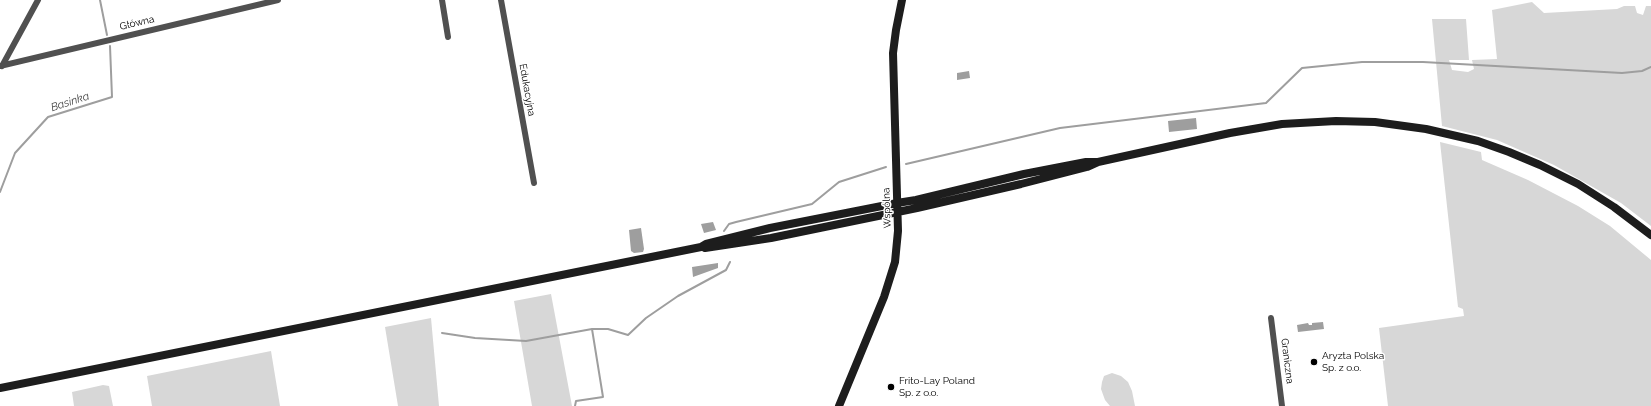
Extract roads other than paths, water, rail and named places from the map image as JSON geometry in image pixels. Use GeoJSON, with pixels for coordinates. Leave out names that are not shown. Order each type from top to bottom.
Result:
{"type":"FeatureCollection","features":[{"type":"Feature","properties":{"kind":"main road","name":"Wspólna"},"geometry":{"type":"LineString","coordinates":[[838,406],[878,313],[892,275],[897,252],[893,53],[902,0]]}},
{"type":"Feature","properties":{"kind":"main road"},"geometry":{"type":"LineString","coordinates":[[701,247],[707,248],[771,238],[897,212],[1021,184],[1087,167],[1098,162],[1230,133],[1282,124],[1354,121],[1408,126],[1478,141],[1509,152],[1540,165],[1596,195],[1651,235]]}},
{"type":"Feature","properties":{"kind":"main road"},"geometry":{"type":"LineString","coordinates":[[0,388],[701,247],[706,244],[770,228],[897,202],[916,200],[1024,174],[1086,162],[1098,162]]}},
{"type":"Feature","properties":{"kind":"street"},"geometry":{"type":"LineString","coordinates":[[1,66],[38,0]]}},
{"type":"Feature","properties":{"kind":"street","name":"Główna"},"geometry":{"type":"LineString","coordinates":[[1,66],[278,0]]}},
{"type":"Feature","properties":{"kind":"street"},"geometry":{"type":"LineString","coordinates":[[442,0],[448,37]]}},
{"type":"Feature","properties":{"kind":"street","name":"Edukacyjna"},"geometry":{"type":"LineString","coordinates":[[501,0],[534,183]]}},
{"type":"Feature","properties":{"kind":"street","name":"Graniczna"},"geometry":{"type":"LineString","coordinates":[[1271,318],[1282,406]]}},
{"type":"Feature","properties":{"kind":"waterway","name":"Basinka"},"geometry":{"type":"LineString","coordinates":[[100,0],[107,35]]}},
{"type":"Feature","properties":{"kind":"waterway","name":"Basinka"},"geometry":{"type":"LineString","coordinates":[[0,192],[15,153],[48,117],[112,97],[110,46]]}},
{"type":"Feature","properties":{"kind":"waterway"},"geometry":{"type":"LineString","coordinates":[[906,164],[1060,128],[1266,103],[1302,68],[1362,62],[1423,62],[1622,73],[1642,71],[1651,67]]}},
{"type":"Feature","properties":{"kind":"waterway"},"geometry":{"type":"LineString","coordinates":[[724,231],[729,224],[812,204],[839,182],[886,167]]}},
{"type":"Feature","properties":{"kind":"waterway"},"geometry":{"type":"LineString","coordinates":[[575,406],[576,401],[603,397],[592,329],[608,329],[628,335],[646,318],[678,296],[726,270],[730,262]]}},
{"type":"Feature","properties":{"kind":"waterway"},"geometry":{"type":"LineString","coordinates":[[442,333],[475,338],[526,341],[592,329]]}},
{"type":"Feature","properties":{"kind":"place","name":"Aryzta Polska Sp. z o.o."},"geometry":{"type":"Point","coordinates":[1314,362]}},
{"type":"Feature","properties":{"kind":"place","name":"Frito-Lay Poland Sp. z o.o."},"geometry":{"type":"Point","coordinates":[891,387]}}]}
